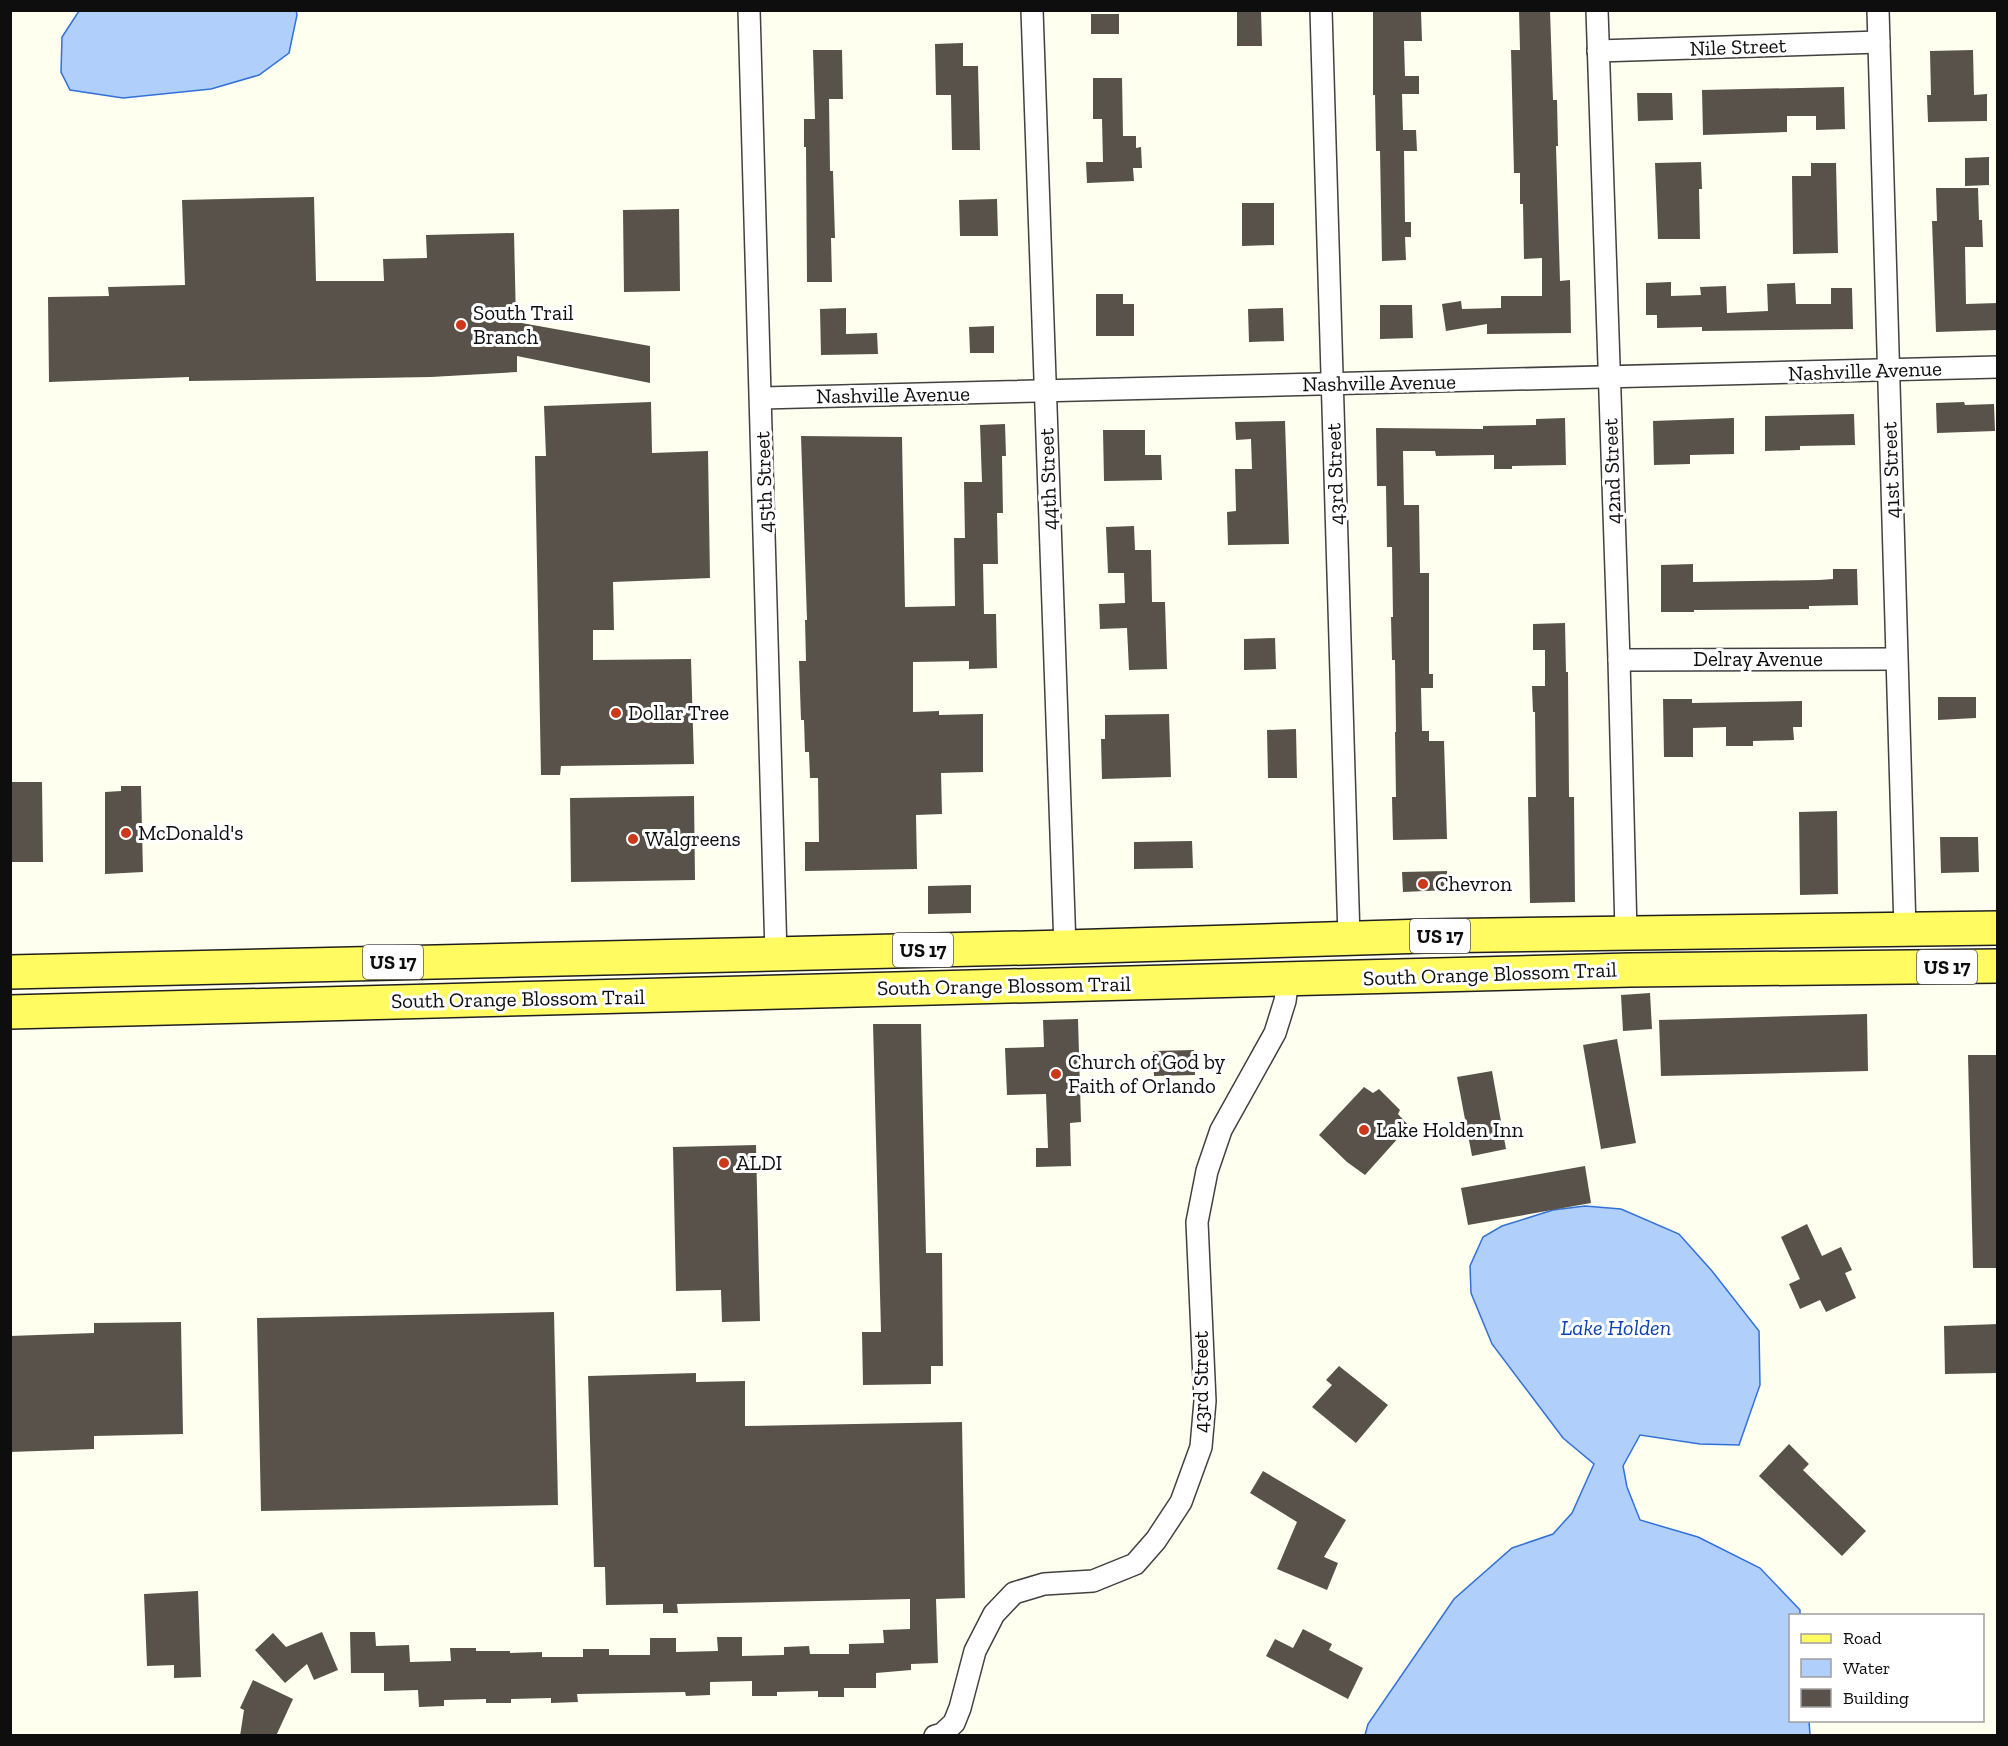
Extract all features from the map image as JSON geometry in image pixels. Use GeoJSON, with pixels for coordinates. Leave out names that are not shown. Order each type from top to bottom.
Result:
{"type":"FeatureCollection","features":[{"type":"Feature","properties":{"kind":"main road","name":"South Orange Blossom Trail"},"geometry":{"type":"LineString","coordinates":[[10,972],[1349,938],[1998,928]]}},
{"type":"Feature","properties":{"kind":"main road"},"geometry":{"type":"LineString","coordinates":[[1848,969],[1879,956],[1896,943],[1905,929]]}},
{"type":"Feature","properties":{"kind":"main road"},"geometry":{"type":"LineString","coordinates":[[804,991],[815,972],[835,960],[871,951]]}},
{"type":"Feature","properties":{"kind":"main road"},"geometry":{"type":"LineString","coordinates":[[665,995],[747,972],[776,954]]}},
{"type":"Feature","properties":{"kind":"main road","name":"South Orange Blossom Trail"},"geometry":{"type":"LineString","coordinates":[[10,1012],[1630,970],[1998,966]]}},
{"type":"Feature","properties":{"kind":"street","name":"45th Street"},"geometry":{"type":"LineString","coordinates":[[749,10],[776,954]]}},
{"type":"Feature","properties":{"kind":"street","name":"44th Street"},"geometry":{"type":"LineString","coordinates":[[1032,10],[1065,947]]}},
{"type":"Feature","properties":{"kind":"street","name":"43rd Street"},"geometry":{"type":"LineString","coordinates":[[1321,10],[1349,938]]}},
{"type":"Feature","properties":{"kind":"street","name":"42nd Street"},"geometry":{"type":"LineString","coordinates":[[1597,10],[1626,932]]}},
{"type":"Feature","properties":{"kind":"street","name":"41st Street"},"geometry":{"type":"LineString","coordinates":[[1878,10],[1905,929]]}},
{"type":"Feature","properties":{"kind":"street","name":"Nile Street"},"geometry":{"type":"LineString","coordinates":[[1598,51],[1879,42]]}},
{"type":"Feature","properties":{"kind":"street","name":"Nashville Avenue"},"geometry":{"type":"LineString","coordinates":[[761,398],[1998,367]]}},
{"type":"Feature","properties":{"kind":"street","name":"Delray Avenue"},"geometry":{"type":"LineString","coordinates":[[1619,660],[1896,659]]}},
{"type":"Feature","properties":{"kind":"street","name":"43rd Street"},"geometry":{"type":"LineString","coordinates":[[935,1736],[942,1734],[954,1723],[975,1651],[994,1614],[1014,1593],[1044,1584],[1093,1581],[1135,1564],[1156,1540],[1181,1502],[1201,1447],[1205,1401],[1197,1222],[1208,1171],[1221,1130],[1275,1033],[1285,1001],[1288,979]]}},
{"type":"Feature","properties":{"kind":"water"},"geometry":{"type":"Polygon","coordinates":[[[296,10],[297,15],[289,53],[259,75],[211,89],[123,98],[70,90],[61,72],[62,37],[79,11],[296,10]]]}},
{"type":"Feature","properties":{"kind":"water","name":"Lake Holden"},"geometry":{"type":"Polygon","coordinates":[[[1585,1206],[1621,1209],[1679,1234],[1712,1271],[1759,1331],[1760,1385],[1739,1445],[1700,1444],[1640,1435],[1623,1466],[1627,1487],[1640,1520],[1698,1537],[1760,1568],[1800,1610],[1800,1614],[1789,1614],[1789,1722],[1809,1722],[1810,1735],[1365,1735],[1368,1724],[1454,1599],[1512,1548],[1553,1534],[1572,1513],[1594,1464],[1563,1438],[1492,1344],[1471,1293],[1470,1266],[1483,1237],[1502,1226],[1553,1210],[1585,1206]]]}},
{"type":"Feature","properties":{"kind":"building"},"geometry":{"type":"Polygon","coordinates":[[[1237,10],[1261,10],[1262,46],[1237,46],[1237,10]]]}},
{"type":"Feature","properties":{"kind":"building"},"geometry":{"type":"Polygon","coordinates":[[[1373,10],[1421,12],[1422,41],[1404,41],[1405,76],[1419,76],[1419,94],[1402,94],[1403,130],[1416,130],[1417,151],[1404,151],[1405,222],[1411,222],[1411,237],[1405,237],[1406,260],[1382,261],[1380,151],[1376,151],[1375,95],[1373,95],[1373,10]]]}},
{"type":"Feature","properties":{"kind":"building"},"geometry":{"type":"Polygon","coordinates":[[[1519,10],[1550,10],[1553,100],[1557,100],[1560,281],[1570,280],[1571,333],[1487,334],[1487,324],[1446,331],[1442,304],[1461,301],[1462,309],[1501,308],[1501,296],[1542,296],[1542,258],[1524,259],[1520,173],[1514,173],[1511,50],[1520,50],[1519,10]]]}},
{"type":"Feature","properties":{"kind":"building"},"geometry":{"type":"Polygon","coordinates":[[[1091,14],[1119,14],[1119,34],[1091,34],[1091,14]]]}},
{"type":"Feature","properties":{"kind":"building"},"geometry":{"type":"Polygon","coordinates":[[[963,43],[963,66],[978,66],[980,150],[952,150],[951,95],[936,95],[935,44],[963,43]]]}},
{"type":"Feature","properties":{"kind":"building"},"geometry":{"type":"Polygon","coordinates":[[[813,50],[842,50],[843,99],[829,99],[830,171],[833,171],[835,238],[831,238],[832,282],[807,282],[804,119],[815,119],[813,50]]]}},
{"type":"Feature","properties":{"kind":"building"},"geometry":{"type":"Polygon","coordinates":[[[1973,50],[1974,95],[1987,94],[1987,121],[1928,122],[1927,95],[1931,95],[1930,51],[1973,50]]]}},
{"type":"Feature","properties":{"kind":"building"},"geometry":{"type":"Polygon","coordinates":[[[1093,78],[1122,78],[1123,136],[1136,136],[1136,148],[1141,147],[1142,168],[1133,168],[1134,181],[1087,183],[1086,162],[1103,162],[1102,119],[1093,119],[1093,78]]]}},
{"type":"Feature","properties":{"kind":"building"},"geometry":{"type":"Polygon","coordinates":[[[1844,87],[1845,129],[1816,130],[1816,116],[1787,116],[1787,132],[1703,135],[1702,90],[1844,87]]]}},
{"type":"Feature","properties":{"kind":"building"},"geometry":{"type":"Polygon","coordinates":[[[1637,93],[1672,93],[1673,120],[1638,121],[1637,93]]]}},
{"type":"Feature","properties":{"kind":"building"},"geometry":{"type":"Polygon","coordinates":[[[1989,157],[1989,185],[1965,186],[1965,158],[1989,157]]]}},
{"type":"Feature","properties":{"kind":"building"},"geometry":{"type":"Polygon","coordinates":[[[1701,162],[1700,239],[1658,239],[1655,163],[1701,162]]]}},
{"type":"Feature","properties":{"kind":"building"},"geometry":{"type":"Polygon","coordinates":[[[1811,163],[1836,163],[1838,253],[1793,254],[1792,176],[1811,176],[1811,163]]]}},
{"type":"Feature","properties":{"kind":"building"},"geometry":{"type":"Polygon","coordinates":[[[1936,188],[1978,188],[1983,247],[1965,247],[1966,304],[1998,303],[1998,330],[1936,332],[1932,221],[1937,221],[1936,188]]]}},
{"type":"Feature","properties":{"kind":"building"},"geometry":{"type":"Polygon","coordinates":[[[314,197],[316,281],[384,281],[383,259],[427,258],[426,235],[514,233],[516,322],[650,346],[650,383],[517,356],[517,372],[431,377],[189,381],[189,377],[49,382],[48,297],[109,296],[108,287],[185,285],[182,200],[314,197]]]}},
{"type":"Feature","properties":{"kind":"building"},"geometry":{"type":"Polygon","coordinates":[[[997,199],[998,236],[960,236],[959,200],[997,199]]]}},
{"type":"Feature","properties":{"kind":"building"},"geometry":{"type":"Polygon","coordinates":[[[1242,203],[1274,203],[1274,245],[1242,246],[1242,203]]]}},
{"type":"Feature","properties":{"kind":"building"},"geometry":{"type":"Polygon","coordinates":[[[679,209],[680,291],[624,292],[623,210],[679,209]]]}},
{"type":"Feature","properties":{"kind":"building"},"geometry":{"type":"Polygon","coordinates":[[[1671,282],[1671,296],[1701,295],[1700,287],[1726,286],[1727,313],[1768,311],[1767,284],[1795,283],[1796,304],[1831,304],[1831,288],[1852,288],[1853,329],[1702,331],[1702,327],[1657,328],[1657,315],[1646,315],[1646,283],[1671,282]]]}},
{"type":"Feature","properties":{"kind":"building"},"geometry":{"type":"Polygon","coordinates":[[[1096,294],[1123,294],[1123,304],[1134,304],[1134,336],[1096,336],[1096,294]]]}},
{"type":"Feature","properties":{"kind":"building"},"geometry":{"type":"Polygon","coordinates":[[[1380,305],[1412,305],[1413,338],[1380,339],[1380,305]]]}},
{"type":"Feature","properties":{"kind":"building"},"geometry":{"type":"Polygon","coordinates":[[[846,308],[846,334],[877,333],[878,354],[821,355],[820,309],[846,308]]]}},
{"type":"Feature","properties":{"kind":"building"},"geometry":{"type":"Polygon","coordinates":[[[1283,308],[1284,341],[1249,342],[1248,309],[1283,308]]]}},
{"type":"Feature","properties":{"kind":"building"},"geometry":{"type":"Polygon","coordinates":[[[994,326],[994,353],[970,353],[969,327],[994,326]]]}},
{"type":"Feature","properties":{"kind":"building"},"geometry":{"type":"Polygon","coordinates":[[[651,402],[652,453],[708,451],[710,578],[613,582],[614,630],[593,630],[593,660],[691,659],[694,764],[561,766],[560,775],[541,775],[535,456],[546,456],[544,406],[651,402]]]}},
{"type":"Feature","properties":{"kind":"building"},"geometry":{"type":"Polygon","coordinates":[[[1964,402],[1965,405],[1994,404],[1995,431],[1937,433],[1936,403],[1964,402]]]}},
{"type":"Feature","properties":{"kind":"building"},"geometry":{"type":"Polygon","coordinates":[[[1854,414],[1855,445],[1800,446],[1800,450],[1765,451],[1765,416],[1854,414]]]}},
{"type":"Feature","properties":{"kind":"building"},"geometry":{"type":"Polygon","coordinates":[[[1565,418],[1566,465],[1512,466],[1512,469],[1494,469],[1494,455],[1436,456],[1435,451],[1403,451],[1404,505],[1419,505],[1420,573],[1429,573],[1429,674],[1433,674],[1433,688],[1421,688],[1422,731],[1429,731],[1429,741],[1444,741],[1447,839],[1393,840],[1392,797],[1396,797],[1396,732],[1395,660],[1392,660],[1391,617],[1393,617],[1392,547],[1387,547],[1386,486],[1377,486],[1376,428],[1483,429],[1483,426],[1536,425],[1536,419],[1565,418]]]}},
{"type":"Feature","properties":{"kind":"building"},"geometry":{"type":"Polygon","coordinates":[[[1734,418],[1734,454],[1690,455],[1690,464],[1654,465],[1653,421],[1734,418]]]}},
{"type":"Feature","properties":{"kind":"building"},"geometry":{"type":"Polygon","coordinates":[[[1285,421],[1289,544],[1228,545],[1227,512],[1236,511],[1235,469],[1252,469],[1251,439],[1236,440],[1235,422],[1285,421]]]}},
{"type":"Feature","properties":{"kind":"building"},"geometry":{"type":"Polygon","coordinates":[[[1005,424],[1006,456],[1002,456],[1003,513],[997,513],[998,564],[983,564],[984,614],[996,614],[997,668],[969,669],[969,661],[913,662],[913,712],[939,711],[939,715],[983,714],[983,772],[941,773],[942,814],[916,815],[917,869],[805,871],[805,842],[819,842],[818,778],[810,778],[809,752],[805,752],[804,720],[801,720],[799,661],[806,661],[805,620],[807,620],[801,436],[902,437],[905,607],[955,606],[954,538],[965,538],[964,482],[982,482],[980,425],[1005,424]]]}},
{"type":"Feature","properties":{"kind":"building"},"geometry":{"type":"Polygon","coordinates":[[[1103,430],[1145,430],[1145,455],[1161,455],[1162,480],[1104,481],[1103,430]]]}},
{"type":"Feature","properties":{"kind":"building"},"geometry":{"type":"Polygon","coordinates":[[[1134,526],[1135,550],[1151,550],[1152,602],[1165,602],[1167,669],[1129,670],[1127,628],[1100,629],[1099,604],[1125,603],[1124,573],[1108,573],[1106,527],[1134,526]]]}},
{"type":"Feature","properties":{"kind":"building"},"geometry":{"type":"Polygon","coordinates":[[[1693,564],[1693,582],[1833,579],[1833,569],[1857,569],[1858,605],[1809,606],[1809,609],[1661,612],[1661,565],[1693,564]]]}},
{"type":"Feature","properties":{"kind":"building"},"geometry":{"type":"Polygon","coordinates":[[[1565,623],[1566,672],[1568,672],[1569,797],[1574,797],[1575,902],[1530,903],[1528,797],[1536,797],[1535,712],[1533,712],[1532,686],[1545,686],[1545,650],[1533,650],[1533,624],[1565,623]]]}},
{"type":"Feature","properties":{"kind":"building"},"geometry":{"type":"Polygon","coordinates":[[[1275,638],[1276,669],[1244,670],[1244,639],[1275,638]]]}},
{"type":"Feature","properties":{"kind":"building"},"geometry":{"type":"Polygon","coordinates":[[[1938,697],[1976,697],[1976,718],[1938,720],[1938,697]]]}},
{"type":"Feature","properties":{"kind":"building"},"geometry":{"type":"Polygon","coordinates":[[[1663,699],[1692,699],[1692,703],[1802,701],[1802,727],[1793,727],[1794,740],[1753,741],[1753,746],[1726,746],[1726,727],[1693,728],[1693,757],[1664,757],[1663,699]]]}},
{"type":"Feature","properties":{"kind":"building"},"geometry":{"type":"Polygon","coordinates":[[[1169,714],[1171,777],[1102,779],[1101,739],[1105,739],[1105,715],[1169,714]]]}},
{"type":"Feature","properties":{"kind":"building"},"geometry":{"type":"Polygon","coordinates":[[[1296,729],[1297,778],[1268,778],[1267,730],[1296,729]]]}},
{"type":"Feature","properties":{"kind":"building"},"geometry":{"type":"Polygon","coordinates":[[[10,782],[42,782],[43,862],[10,862],[10,782]]]}},
{"type":"Feature","properties":{"kind":"building"},"geometry":{"type":"Polygon","coordinates":[[[121,786],[141,786],[143,872],[105,874],[105,792],[121,791],[121,786]]]}},
{"type":"Feature","properties":{"kind":"building","name":"Walgreens"},"geometry":{"type":"Polygon","coordinates":[[[694,796],[695,880],[571,882],[570,798],[694,796]]]}},
{"type":"Feature","properties":{"kind":"building"},"geometry":{"type":"Polygon","coordinates":[[[1837,811],[1838,894],[1800,895],[1799,812],[1837,811]]]}},
{"type":"Feature","properties":{"kind":"building"},"geometry":{"type":"Polygon","coordinates":[[[1940,837],[1978,837],[1979,872],[1941,873],[1940,837]]]}},
{"type":"Feature","properties":{"kind":"building"},"geometry":{"type":"Polygon","coordinates":[[[1192,841],[1193,868],[1134,869],[1134,842],[1192,841]]]}},
{"type":"Feature","properties":{"kind":"building"},"geometry":{"type":"Polygon","coordinates":[[[1447,871],[1448,890],[1403,892],[1402,872],[1447,871]]]}},
{"type":"Feature","properties":{"kind":"building"},"geometry":{"type":"Polygon","coordinates":[[[971,885],[971,913],[928,914],[928,886],[971,885]]]}},
{"type":"Feature","properties":{"kind":"building"},"geometry":{"type":"Polygon","coordinates":[[[1650,993],[1652,1029],[1623,1031],[1621,995],[1650,993]]]}},
{"type":"Feature","properties":{"kind":"building"},"geometry":{"type":"Polygon","coordinates":[[[1867,1014],[1868,1071],[1661,1076],[1659,1020],[1867,1014]]]}},
{"type":"Feature","properties":{"kind":"building"},"geometry":{"type":"Polygon","coordinates":[[[1078,1019],[1081,1122],[1070,1123],[1071,1166],[1036,1167],[1036,1148],[1048,1148],[1046,1094],[1007,1095],[1005,1048],[1044,1047],[1043,1020],[1078,1019]]]}},
{"type":"Feature","properties":{"kind":"building"},"geometry":{"type":"Polygon","coordinates":[[[873,1024],[921,1024],[926,1253],[942,1253],[943,1366],[931,1366],[931,1384],[863,1385],[862,1332],[881,1332],[873,1024]]]}},
{"type":"Feature","properties":{"kind":"building"},"geometry":{"type":"Polygon","coordinates":[[[1617,1039],[1636,1143],[1601,1149],[1583,1045],[1617,1039]]]}},
{"type":"Feature","properties":{"kind":"building"},"geometry":{"type":"Polygon","coordinates":[[[1194,1050],[1195,1075],[1154,1076],[1153,1051],[1194,1050]]]}},
{"type":"Feature","properties":{"kind":"building"},"geometry":{"type":"Polygon","coordinates":[[[1968,1055],[1998,1055],[1998,1268],[1973,1268],[1968,1055]]]}},
{"type":"Feature","properties":{"kind":"building"},"geometry":{"type":"Polygon","coordinates":[[[1492,1071],[1506,1149],[1472,1156],[1457,1077],[1492,1071]]]}},
{"type":"Feature","properties":{"kind":"building","name":"Lake Holden Inn"},"geometry":{"type":"Polygon","coordinates":[[[1364,1087],[1373,1093],[1379,1089],[1400,1110],[1398,1114],[1409,1126],[1365,1175],[1347,1162],[1319,1135],[1364,1087]]]}},
{"type":"Feature","properties":{"kind":"building"},"geometry":{"type":"Polygon","coordinates":[[[756,1145],[760,1321],[722,1322],[721,1290],[676,1291],[673,1147],[756,1145]]]}},
{"type":"Feature","properties":{"kind":"building"},"geometry":{"type":"Polygon","coordinates":[[[1585,1166],[1591,1203],[1468,1225],[1461,1188],[1585,1166]]]}},
{"type":"Feature","properties":{"kind":"building"},"geometry":{"type":"Polygon","coordinates":[[[1807,1224],[1822,1256],[1841,1247],[1852,1270],[1845,1273],[1856,1298],[1826,1312],[1820,1300],[1800,1309],[1789,1284],[1800,1279],[1781,1237],[1807,1224]]]}},
{"type":"Feature","properties":{"kind":"building"},"geometry":{"type":"Polygon","coordinates":[[[554,1312],[558,1505],[261,1511],[257,1318],[554,1312]]]}},
{"type":"Feature","properties":{"kind":"building"},"geometry":{"type":"Polygon","coordinates":[[[181,1322],[183,1434],[94,1436],[94,1449],[10,1452],[10,1336],[94,1333],[94,1323],[181,1322]]]}},
{"type":"Feature","properties":{"kind":"building"},"geometry":{"type":"Polygon","coordinates":[[[1998,1324],[1998,1373],[1945,1374],[1944,1326],[1998,1324]]]}},
{"type":"Feature","properties":{"kind":"building"},"geometry":{"type":"Polygon","coordinates":[[[1339,1366],[1388,1405],[1356,1443],[1312,1407],[1332,1385],[1326,1380],[1339,1366]]]}},
{"type":"Feature","properties":{"kind":"building"},"geometry":{"type":"Polygon","coordinates":[[[696,1373],[696,1382],[745,1381],[745,1426],[962,1422],[965,1598],[936,1599],[938,1663],[911,1664],[911,1670],[876,1673],[876,1688],[844,1688],[844,1697],[818,1697],[818,1691],[777,1692],[777,1696],[752,1696],[752,1681],[710,1682],[710,1695],[686,1696],[685,1692],[577,1694],[578,1702],[551,1703],[551,1698],[511,1699],[511,1703],[486,1703],[486,1699],[444,1700],[444,1706],[419,1707],[418,1690],[384,1691],[384,1673],[351,1673],[350,1632],[375,1632],[376,1646],[409,1645],[410,1662],[451,1661],[450,1648],[476,1648],[476,1651],[510,1651],[510,1653],[542,1652],[542,1657],[583,1657],[583,1649],[609,1649],[609,1655],[650,1655],[650,1638],[676,1638],[676,1652],[718,1651],[717,1637],[742,1637],[742,1656],[784,1655],[784,1647],[809,1646],[810,1654],[849,1654],[849,1644],[884,1643],[883,1630],[910,1629],[910,1599],[677,1604],[678,1613],[663,1613],[663,1604],[606,1605],[605,1567],[594,1567],[588,1376],[696,1373]]]}},
{"type":"Feature","properties":{"kind":"building"},"geometry":{"type":"Polygon","coordinates":[[[1789,1444],[1809,1464],[1803,1470],[1866,1531],[1842,1556],[1759,1476],[1789,1444]]]}},
{"type":"Feature","properties":{"kind":"building"},"geometry":{"type":"Polygon","coordinates":[[[1263,1471],[1346,1520],[1324,1557],[1338,1563],[1327,1590],[1277,1569],[1297,1522],[1250,1493],[1263,1471]]]}},
{"type":"Feature","properties":{"kind":"building"},"geometry":{"type":"Polygon","coordinates":[[[198,1591],[201,1677],[174,1678],[174,1665],[147,1666],[144,1594],[198,1591]]]}},
{"type":"Feature","properties":{"kind":"building"},"geometry":{"type":"Polygon","coordinates":[[[1303,1629],[1332,1644],[1329,1650],[1363,1668],[1348,1699],[1266,1656],[1275,1639],[1293,1648],[1303,1629]]]}},
{"type":"Feature","properties":{"kind":"building"},"geometry":{"type":"Polygon","coordinates":[[[322,1632],[338,1670],[314,1680],[307,1664],[285,1683],[255,1650],[273,1633],[286,1647],[322,1632]]]}},
{"type":"Feature","properties":{"kind":"building"},"geometry":{"type":"Polygon","coordinates":[[[253,1680],[293,1699],[276,1736],[240,1736],[244,1710],[240,1708],[253,1680]]]}},
{"type":"Feature","properties":{"kind":"place","name":"South Trail Branch"},"geometry":{"type":"Point","coordinates":[461,325]}},
{"type":"Feature","properties":{"kind":"place","name":"Dollar Tree"},"geometry":{"type":"Point","coordinates":[616,713]}},
{"type":"Feature","properties":{"kind":"place","name":"McDonald's"},"geometry":{"type":"Point","coordinates":[126,833]}},
{"type":"Feature","properties":{"kind":"place","name":"Walgreens"},"geometry":{"type":"Point","coordinates":[633,839]}},
{"type":"Feature","properties":{"kind":"place","name":"Chevron"},"geometry":{"type":"Point","coordinates":[1423,884]}},
{"type":"Feature","properties":{"kind":"place","name":"Church of God by Faith of Orlando"},"geometry":{"type":"Point","coordinates":[1056,1074]}},
{"type":"Feature","properties":{"kind":"place","name":"Lake Holden Inn"},"geometry":{"type":"Point","coordinates":[1364,1130]}},
{"type":"Feature","properties":{"kind":"place","name":"ALDI"},"geometry":{"type":"Point","coordinates":[724,1163]}}]}
